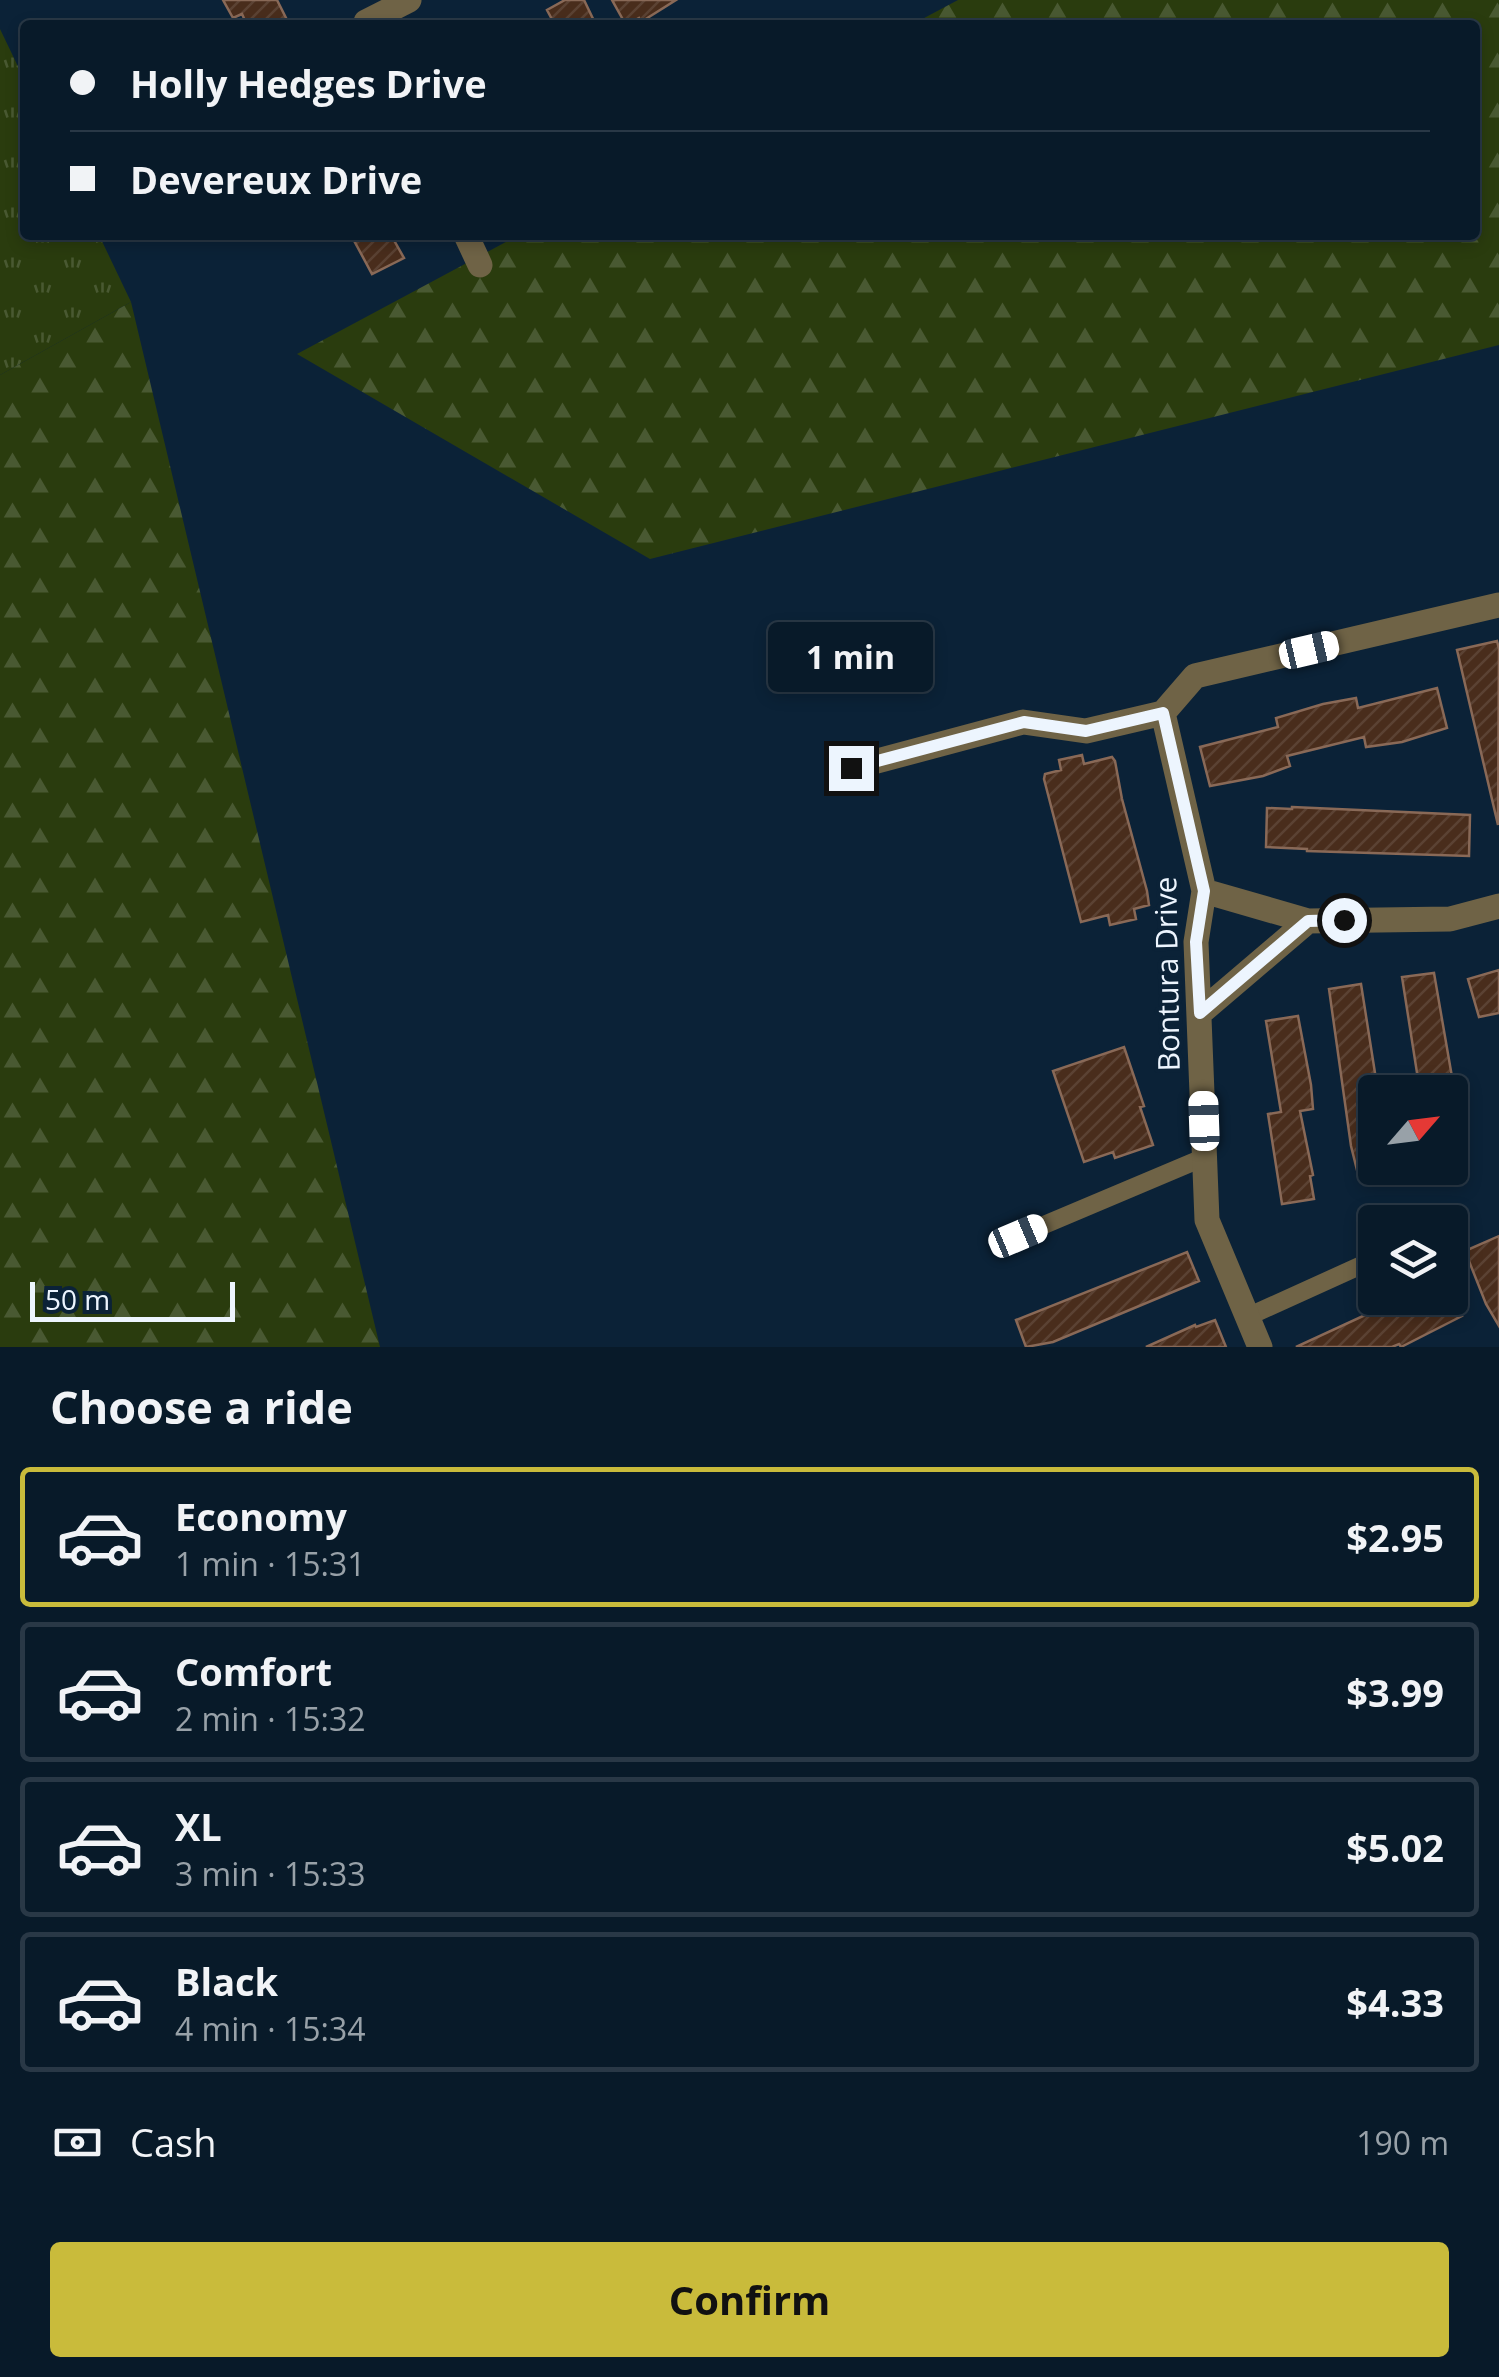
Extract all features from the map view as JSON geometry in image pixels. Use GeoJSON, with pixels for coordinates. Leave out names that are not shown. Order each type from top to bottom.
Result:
{"type":"FeatureCollection","features":[{"type":"Feature","properties":{"kind":"street"},"geometry":{"type":"LineString","coordinates":[[363,16],[410,0]]}},
{"type":"Feature","properties":{"kind":"street"},"geometry":{"type":"LineString","coordinates":[[468,240],[480,265]]}},
{"type":"Feature","properties":{"kind":"street"},"geometry":{"type":"LineString","coordinates":[[851,768],[1024,722],[1086,731],[1163,713],[1195,676],[1499,605]]}},
{"type":"Feature","properties":{"kind":"street","name":"Bontura Drive"},"geometry":{"type":"LineString","coordinates":[[1163,713],[1204,891],[1196,942],[1207,1220],[1260,1347]]}},
{"type":"Feature","properties":{"kind":"street"},"geometry":{"type":"LineString","coordinates":[[1204,891],[1308,921],[1450,919],[1499,906]]}},
{"type":"Feature","properties":{"kind":"street"},"geometry":{"type":"LineString","coordinates":[[1200,1013],[1308,921]]}},
{"type":"Feature","properties":{"kind":"lane"},"geometry":{"type":"LineString","coordinates":[[1018,1236],[1205,1157]]}},
{"type":"Feature","properties":{"kind":"lane"},"geometry":{"type":"LineString","coordinates":[[1247,1317],[1358,1267]]}},
{"type":"Feature","properties":{"kind":"green space"},"geometry":{"type":"Polygon","coordinates":[[[958,0],[1499,0],[1499,345],[650,559],[297,354],[510,240],[1480,240],[1480,20],[920,20],[958,0]]]}},
{"type":"Feature","properties":{"kind":"green space"},"geometry":{"type":"Polygon","coordinates":[[[0,29],[20,71],[20,240],[101,240],[131,302],[0,375],[0,29]]]}},
{"type":"Feature","properties":{"kind":"green space"},"geometry":{"type":"Polygon","coordinates":[[[131,302],[380,1347],[0,1347],[0,375],[131,302]]]}},
{"type":"Feature","properties":{"kind":"building"},"geometry":{"type":"Polygon","coordinates":[[[223,0],[277,0],[287,20],[245,20],[242,14],[233,18],[223,0]]]}},
{"type":"Feature","properties":{"kind":"building"},"geometry":{"type":"Polygon","coordinates":[[[565,0],[584,0],[594,20],[552,20],[547,10],[565,0]]]}},
{"type":"Feature","properties":{"kind":"building"},"geometry":{"type":"Polygon","coordinates":[[[612,0],[676,0],[644,20],[623,20],[612,0]]]}},
{"type":"Feature","properties":{"kind":"building"},"geometry":{"type":"Polygon","coordinates":[[[354,240],[394,240],[404,258],[372,274],[354,240]]]}},
{"type":"Feature","properties":{"kind":"building"},"geometry":{"type":"Polygon","coordinates":[[[1497,641],[1499,649],[1498,825],[1457,650],[1497,641]]]}},
{"type":"Feature","properties":{"kind":"building"},"geometry":{"type":"Polygon","coordinates":[[[1437,688],[1447,728],[1402,742],[1366,747],[1364,737],[1287,756],[1290,766],[1263,776],[1210,786],[1200,747],[1278,727],[1276,718],[1323,704],[1356,698],[1358,708],[1437,688]]]}},
{"type":"Feature","properties":{"kind":"building"},"geometry":{"type":"Polygon","coordinates":[[[1082,755],[1084,764],[1112,757],[1115,761],[1149,905],[1134,909],[1136,919],[1110,925],[1108,915],[1081,922],[1044,779],[1045,774],[1061,770],[1059,760],[1082,755]]]}},
{"type":"Feature","properties":{"kind":"building"},"geometry":{"type":"Polygon","coordinates":[[[1267,808],[1470,815],[1469,856],[1266,847],[1267,808]]]}},
{"type":"Feature","properties":{"kind":"building"},"geometry":{"type":"Polygon","coordinates":[[[1499,970],[1499,1013],[1479,1017],[1468,979],[1499,970]]]}},
{"type":"Feature","properties":{"kind":"building"},"geometry":{"type":"Polygon","coordinates":[[[1434,973],[1452,1075],[1417,1075],[1402,977],[1434,973]]]}},
{"type":"Feature","properties":{"kind":"building"},"geometry":{"type":"Polygon","coordinates":[[[1361,984],[1375,1075],[1358,1075],[1357,1170],[1351,1146],[1329,989],[1361,984]]]}},
{"type":"Feature","properties":{"kind":"building"},"geometry":{"type":"Polygon","coordinates":[[[1298,1016],[1311,1085],[1313,1109],[1300,1111],[1314,1199],[1282,1204],[1268,1114],[1281,1112],[1266,1021],[1298,1016]]]}},
{"type":"Feature","properties":{"kind":"building"},"geometry":{"type":"Polygon","coordinates":[[[1124,1047],[1153,1145],[1115,1158],[1113,1152],[1084,1162],[1053,1071],[1124,1047]]]}},
{"type":"Feature","properties":{"kind":"building"},"geometry":{"type":"Polygon","coordinates":[[[1499,1236],[1499,1326],[1486,1304],[1468,1250],[1499,1236]]]}},
{"type":"Feature","properties":{"kind":"building"},"geometry":{"type":"Polygon","coordinates":[[[1187,1252],[1199,1281],[1053,1342],[1026,1347],[1016,1320],[1187,1252]]]}},
{"type":"Feature","properties":{"kind":"building"},"geometry":{"type":"Polygon","coordinates":[[[1365,1315],[1462,1316],[1401,1347],[1296,1347],[1365,1315]]]}},
{"type":"Feature","properties":{"kind":"building"},"geometry":{"type":"Polygon","coordinates":[[[1215,1320],[1226,1347],[1146,1347],[1195,1325],[1215,1320]]]}},
{"type":"Feature","properties":{"kind":"route"},"geometry":{"type":"LineString","coordinates":[[851,768],[1024,722],[1086,731],[1163,713],[1204,891],[1196,942],[1200,1013],[1308,921],[1344,920]]}}]}
